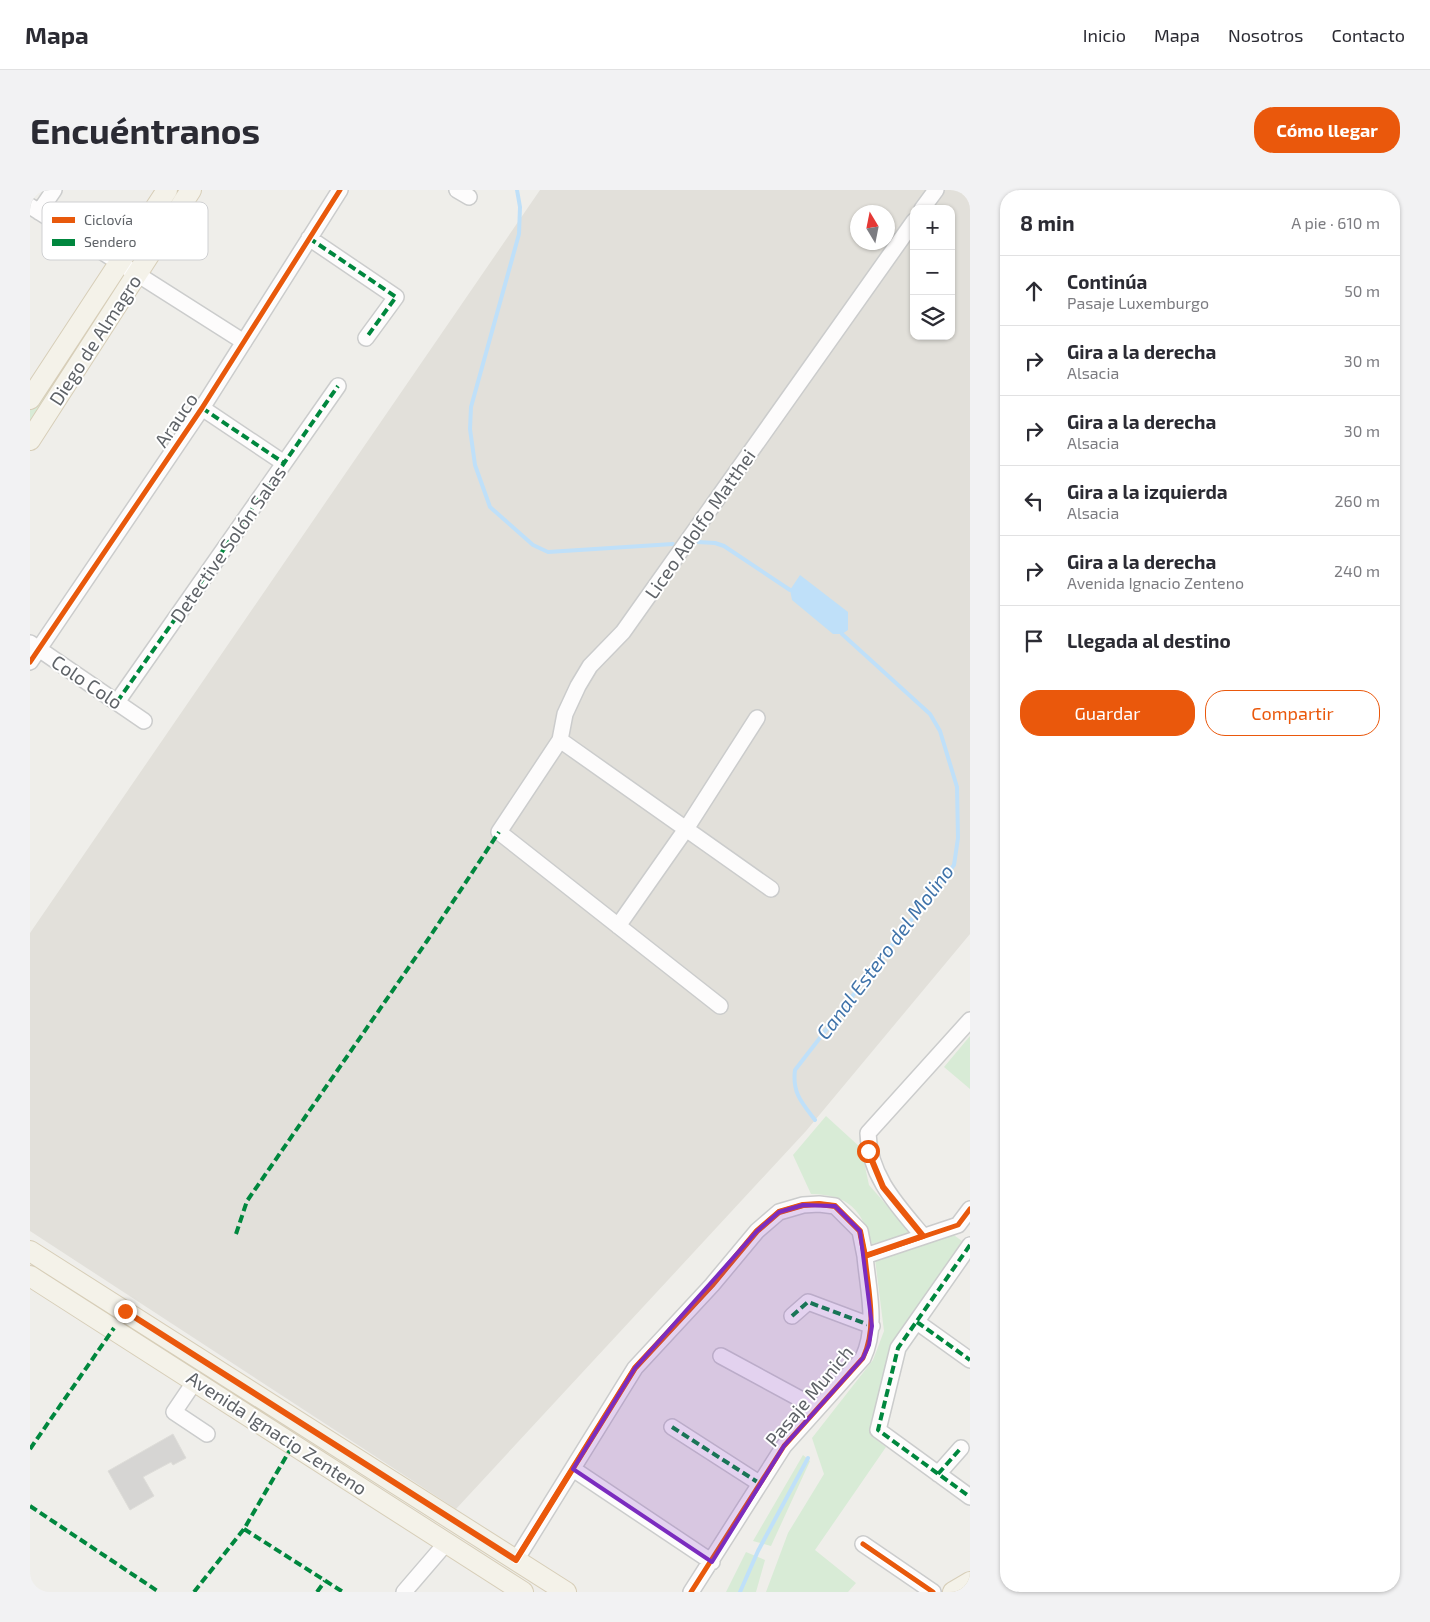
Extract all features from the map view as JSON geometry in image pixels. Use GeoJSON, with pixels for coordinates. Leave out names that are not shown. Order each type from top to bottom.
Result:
{"type":"FeatureCollection","features":[{"type":"Feature","properties":{"kind":"main road","name":"Diego de Almagro"},"geometry":{"type":"LineString","coordinates":[[159,202],[167,190]]}},
{"type":"Feature","properties":{"kind":"main road","name":"Diego de Almagro"},"geometry":{"type":"LineString","coordinates":[[183,202],[191,190]]}},
{"type":"Feature","properties":{"kind":"main road","name":"Diego de Almagro"},"geometry":{"type":"LineString","coordinates":[[30,399],[122,260]]}},
{"type":"Feature","properties":{"kind":"main road","name":"Diego de Almagro"},"geometry":{"type":"LineString","coordinates":[[31,435],[147,260]]}},
{"type":"Feature","properties":{"kind":"main road","name":"Avenida Ignacio Zenteno"},"geometry":{"type":"LineString","coordinates":[[30,1251],[566,1592]]}},
{"type":"Feature","properties":{"kind":"main road","name":"Avenida Ignacio Zenteno"},"geometry":{"type":"LineString","coordinates":[[30,1276],[114,1328],[523,1592]]}},
{"type":"Feature","properties":{"kind":"main road"},"geometry":{"type":"LineString","coordinates":[[114,1328],[125,1311]]}},
{"type":"Feature","properties":{"kind":"main road"},"geometry":{"type":"LineString","coordinates":[[447,1542],[464,1526]]}},
{"type":"Feature","properties":{"kind":"main road"},"geometry":{"type":"LineString","coordinates":[[953,1592],[970,1582]]}},
{"type":"Feature","properties":{"kind":"street"},"geometry":{"type":"LineString","coordinates":[[35,209],[54,190]]}},
{"type":"Feature","properties":{"kind":"street","name":"Arauco"},"geometry":{"type":"LineString","coordinates":[[30,662],[35,646],[202,408],[340,190]]}},
{"type":"Feature","properties":{"kind":"street"},"geometry":{"type":"LineString","coordinates":[[925,205],[936,190]]}},
{"type":"Feature","properties":{"kind":"street","name":"Liceo Adolfo Matthei"},"geometry":{"type":"LineString","coordinates":[[618,926],[499,832],[560,740],[565,714],[590,666],[623,632],[910,227]]}},
{"type":"Feature","properties":{"kind":"street"},"geometry":{"type":"LineString","coordinates":[[309,238],[396,297],[366,338]]}},
{"type":"Feature","properties":{"kind":"street"},"geometry":{"type":"LineString","coordinates":[[115,260],[137,276],[244,342]]}},
{"type":"Feature","properties":{"kind":"street","name":"Detective Solón Salas"},"geometry":{"type":"LineString","coordinates":[[118,702],[338,386]]}},
{"type":"Feature","properties":{"kind":"street"},"geometry":{"type":"LineString","coordinates":[[202,408],[284,462]]}},
{"type":"Feature","properties":{"kind":"street","name":"Colo Colo"},"geometry":{"type":"LineString","coordinates":[[35,646],[144,721]]}},
{"type":"Feature","properties":{"kind":"street"},"geometry":{"type":"LineString","coordinates":[[720,1006],[618,926],[686,829],[757,718]]}},
{"type":"Feature","properties":{"kind":"street"},"geometry":{"type":"LineString","coordinates":[[560,740],[771,889]]}},
{"type":"Feature","properties":{"kind":"street"},"geometry":{"type":"LineString","coordinates":[[923,1236],[883,1187],[868,1151],[868,1133],[970,1020]]}},
{"type":"Feature","properties":{"kind":"street","name":"Pasaje Munich"},"geometry":{"type":"LineString","coordinates":[[516,1560],[635,1368],[712,1285],[757,1231],[779,1212],[803,1205],[835,1206],[860,1231],[865,1256],[872,1326],[869,1344],[863,1358],[784,1446],[759,1483],[712,1562],[691,1592]]}},
{"type":"Feature","properties":{"kind":"street"},"geometry":{"type":"LineString","coordinates":[[865,1256],[958,1225],[970,1209]]}},
{"type":"Feature","properties":{"kind":"street"},"geometry":{"type":"LineString","coordinates":[[958,1225],[970,1234]]}},
{"type":"Feature","properties":{"kind":"street"},"geometry":{"type":"LineString","coordinates":[[970,1245],[898,1348],[878,1430],[970,1497]]}},
{"type":"Feature","properties":{"kind":"street"},"geometry":{"type":"LineString","coordinates":[[792,1316],[808,1302],[872,1326]]}},
{"type":"Feature","properties":{"kind":"street"},"geometry":{"type":"LineString","coordinates":[[917,1322],[970,1360]]}},
{"type":"Feature","properties":{"kind":"street"},"geometry":{"type":"LineString","coordinates":[[721,1356],[817,1408]]}},
{"type":"Feature","properties":{"kind":"street"},"geometry":{"type":"LineString","coordinates":[[196,1381],[174,1412],[207,1434]]}},
{"type":"Feature","properties":{"kind":"street"},"geometry":{"type":"LineString","coordinates":[[672,1427],[759,1483]]}},
{"type":"Feature","properties":{"kind":"street"},"geometry":{"type":"LineString","coordinates":[[938,1474],[960,1448]]}},
{"type":"Feature","properties":{"kind":"street"},"geometry":{"type":"LineString","coordinates":[[573,1469],[712,1562]]}},
{"type":"Feature","properties":{"kind":"street"},"geometry":{"type":"LineString","coordinates":[[404,1592],[447,1542]]}},
{"type":"Feature","properties":{"kind":"street"},"geometry":{"type":"LineString","coordinates":[[862,1544],[933,1592]]}},
{"type":"Feature","properties":{"kind":"highlighted area"},"geometry":{"type":"Polygon","coordinates":[[[803,1205],[835,1206],[860,1231],[872,1326],[869,1345],[863,1358],[784,1446],[712,1562],[573,1469],[635,1368],[757,1231],[779,1212],[803,1205]]]}},
{"type":"Feature","properties":{"kind":"shaded area"},"geometry":{"type":"Polygon","coordinates":[[[540,190],[970,190],[970,934],[806,1131],[456,1509],[30,1231],[30,933],[540,190]]]}},
{"type":"Feature","properties":{"kind":"green space"},"geometry":{"type":"Polygon","coordinates":[[[120,272],[128,277],[30,422],[30,407],[120,272]]]}},
{"type":"Feature","properties":{"kind":"green space"},"geometry":{"type":"Polygon","coordinates":[[[970,1036],[970,1089],[944,1067],[970,1036]]]}},
{"type":"Feature","properties":{"kind":"green space"},"geometry":{"type":"Polygon","coordinates":[[[826,1116],[861,1148],[869,1185],[911,1233],[872,1244],[863,1222],[852,1206],[835,1197],[811,1194],[793,1155],[826,1116]]]}},
{"type":"Feature","properties":{"kind":"green space"},"geometry":{"type":"Polygon","coordinates":[[[951,1233],[962,1241],[892,1346],[870,1435],[886,1447],[815,1550],[856,1583],[848,1592],[766,1592],[788,1533],[824,1474],[812,1438],[873,1360],[884,1331],[875,1259],[951,1233]]]}},
{"type":"Feature","properties":{"kind":"green space"},"geometry":{"type":"Polygon","coordinates":[[[803,1455],[810,1461],[771,1546],[753,1541],[803,1455]]]}},
{"type":"Feature","properties":{"kind":"green space"},"geometry":{"type":"Polygon","coordinates":[[[746,1552],[765,1560],[756,1592],[726,1592],[746,1552]]]}},
{"type":"Feature","properties":{"kind":"water"},"geometry":{"type":"Polygon","coordinates":[[[800,575],[848,612],[848,630],[842,634],[833,634],[792,600],[790,590],[800,575]]]}},
{"type":"Feature","properties":{"kind":"building"},"geometry":{"type":"Polygon","coordinates":[[[173,1434],[186,1458],[173,1465],[171,1462],[143,1477],[154,1496],[130,1510],[108,1471],[173,1434]]]}},
{"type":"Feature","properties":{"kind":"waterway","name":"Canal Estero del Molino"},"geometry":{"type":"LineString","coordinates":[[517,190],[520,207],[519,234],[471,407],[470,429],[475,465],[490,507],[533,545],[548,552],[673,544]]}},
{"type":"Feature","properties":{"kind":"waterway","name":"Canal Estero del Molino"},"geometry":{"type":"LineString","coordinates":[[698,542],[715,543],[724,546],[790,590]]}},
{"type":"Feature","properties":{"kind":"waterway","name":"Canal Estero del Molino"},"geometry":{"type":"LineString","coordinates":[[815,1120],[799,1097],[795,1085],[795,1070],[954,865],[958,838],[957,787],[940,731],[930,714],[842,634]]}},
{"type":"Feature","properties":{"kind":"waterway","name":"Canal Estero del Molino"},"geometry":{"type":"LineString","coordinates":[[740,1592],[758,1551],[808,1458]]}},
{"type":"Feature","properties":{"kind":"marked path"},"geometry":{"type":"LineString","coordinates":[[309,238],[396,297],[366,338]]}},
{"type":"Feature","properties":{"kind":"marked path"},"geometry":{"type":"LineString","coordinates":[[117,702],[338,386]]}},
{"type":"Feature","properties":{"kind":"marked path"},"geometry":{"type":"LineString","coordinates":[[202,408],[284,463]]}},
{"type":"Feature","properties":{"kind":"marked path"},"geometry":{"type":"LineString","coordinates":[[236,1234],[247,1201],[427,941],[499,832]]}},
{"type":"Feature","properties":{"kind":"marked path"},"geometry":{"type":"LineString","coordinates":[[970,1245],[898,1348],[878,1430],[970,1497]]}},
{"type":"Feature","properties":{"kind":"marked path"},"geometry":{"type":"LineString","coordinates":[[792,1316],[808,1302],[872,1326]]}},
{"type":"Feature","properties":{"kind":"marked path"},"geometry":{"type":"LineString","coordinates":[[917,1322],[970,1360]]}},
{"type":"Feature","properties":{"kind":"marked path"},"geometry":{"type":"LineString","coordinates":[[30,1449],[114,1328]]}},
{"type":"Feature","properties":{"kind":"marked path"},"geometry":{"type":"LineString","coordinates":[[672,1427],[759,1483]]}},
{"type":"Feature","properties":{"kind":"marked path"},"geometry":{"type":"LineString","coordinates":[[194,1592],[244,1529],[294,1443]]}},
{"type":"Feature","properties":{"kind":"marked path"},"geometry":{"type":"LineString","coordinates":[[938,1474],[961,1448]]}},
{"type":"Feature","properties":{"kind":"marked path"},"geometry":{"type":"LineString","coordinates":[[30,1506],[159,1592]]}},
{"type":"Feature","properties":{"kind":"marked path"},"geometry":{"type":"LineString","coordinates":[[244,1529],[343,1592]]}},
{"type":"Feature","properties":{"kind":"marked path"},"geometry":{"type":"LineString","coordinates":[[317,1592],[325,1581]]}},
{"type":"Feature","properties":{"kind":"cycle path"},"geometry":{"type":"LineString","coordinates":[[30,662],[202,408],[340,190]]}},
{"type":"Feature","properties":{"kind":"cycle path"},"geometry":{"type":"LineString","coordinates":[[516,1560],[635,1368],[712,1285],[757,1231],[779,1212],[803,1205],[835,1206],[860,1231],[865,1256],[958,1225],[970,1209]]}},
{"type":"Feature","properties":{"kind":"cycle path"},"geometry":{"type":"LineString","coordinates":[[691,1592],[784,1446],[863,1358],[868,1346],[871,1321],[865,1256]]}},
{"type":"Feature","properties":{"kind":"cycle path"},"geometry":{"type":"LineString","coordinates":[[863,1544],[933,1592]]}},
{"type":"Feature","properties":{"kind":"route"},"geometry":{"type":"LineString","coordinates":[[125,1311],[516,1560],[635,1368],[712,1285],[757,1231],[779,1212],[803,1205],[835,1206],[860,1231],[865,1256],[923,1236],[883,1187],[868,1151]]}}]}
